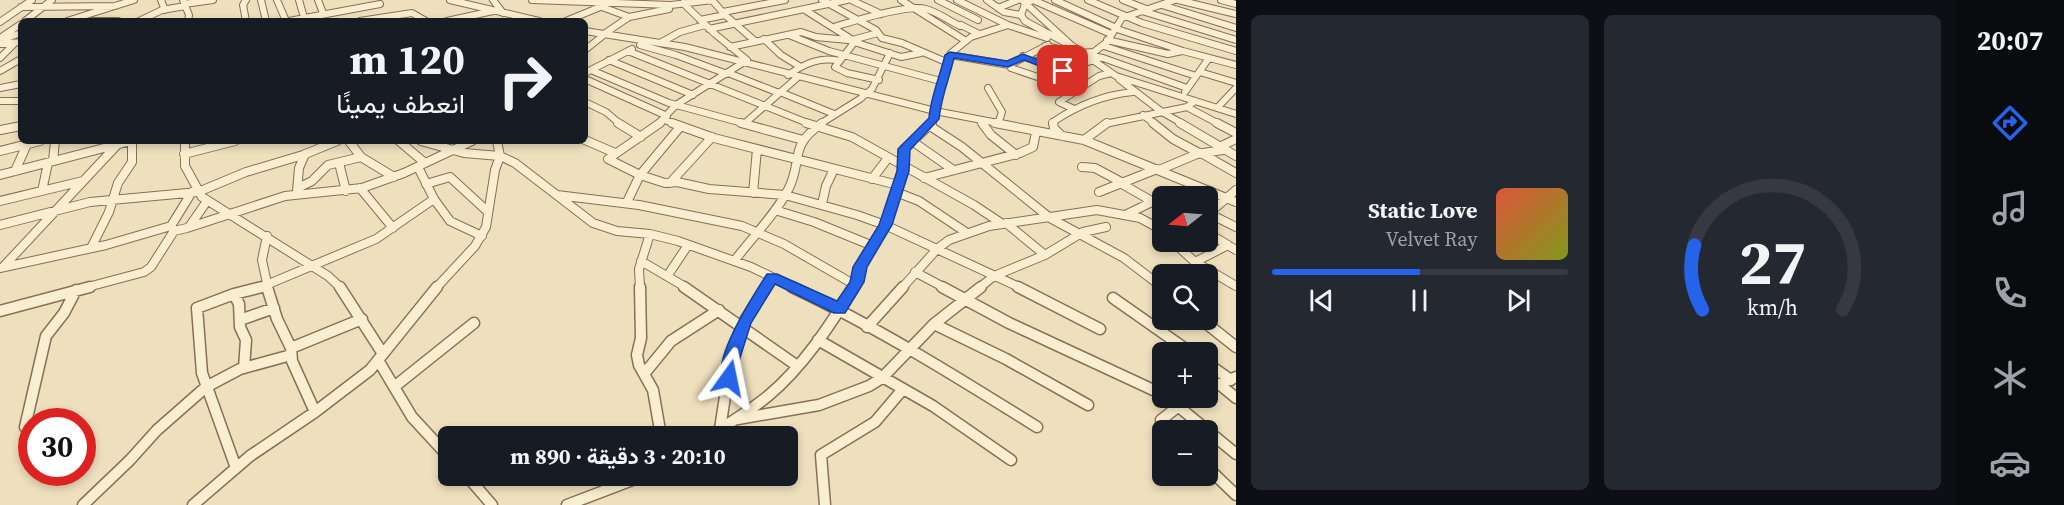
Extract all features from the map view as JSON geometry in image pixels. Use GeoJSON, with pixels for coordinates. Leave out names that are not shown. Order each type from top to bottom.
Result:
{"type":"FeatureCollection","features":[{"type":"Feature","properties":{"kind":"street"},"geometry":{"type":"LineString","coordinates":[[0,23],[32,0]]}},
{"type":"Feature","properties":{"kind":"street"},"geometry":{"type":"LineString","coordinates":[[29,18],[52,0]]}},
{"type":"Feature","properties":{"kind":"street"},"geometry":{"type":"LineString","coordinates":[[69,18],[89,0]]}},
{"type":"Feature","properties":{"kind":"street"},"geometry":{"type":"LineString","coordinates":[[88,18],[134,0]]}},
{"type":"Feature","properties":{"kind":"street"},"geometry":{"type":"LineString","coordinates":[[161,0],[162,18]]}},
{"type":"Feature","properties":{"kind":"street"},"geometry":{"type":"LineString","coordinates":[[146,18],[184,3],[213,0]]}},
{"type":"Feature","properties":{"kind":"street"},"geometry":{"type":"LineString","coordinates":[[245,18],[243,6],[246,0]]}},
{"type":"Feature","properties":{"kind":"street"},"geometry":{"type":"LineString","coordinates":[[261,0],[265,18]]}},
{"type":"Feature","properties":{"kind":"street"},"geometry":{"type":"LineString","coordinates":[[278,0],[286,18]]}},
{"type":"Feature","properties":{"kind":"street"},"geometry":{"type":"LineString","coordinates":[[299,0],[305,18]]}},
{"type":"Feature","properties":{"kind":"street"},"geometry":{"type":"LineString","coordinates":[[318,0],[322,13]]}},
{"type":"Feature","properties":{"kind":"street"},"geometry":{"type":"LineString","coordinates":[[453,0],[526,18]]}},
{"type":"Feature","properties":{"kind":"street"},"geometry":{"type":"LineString","coordinates":[[502,0],[494,1],[503,13]]}},
{"type":"Feature","properties":{"kind":"street"},"geometry":{"type":"LineString","coordinates":[[532,0],[606,4],[684,3],[712,0],[735,25],[755,41]]}},
{"type":"Feature","properties":{"kind":"street"},"geometry":{"type":"LineString","coordinates":[[700,20],[765,2],[785,0]]}},
{"type":"Feature","properties":{"kind":"street"},"geometry":{"type":"LineString","coordinates":[[822,0],[876,30],[882,38],[904,44],[921,53],[948,58],[1008,64],[1045,46],[1064,42]]}},
{"type":"Feature","properties":{"kind":"street"},"geometry":{"type":"LineString","coordinates":[[644,58],[680,32],[735,25],[847,0]]}},
{"type":"Feature","properties":{"kind":"street"},"geometry":{"type":"LineString","coordinates":[[851,0],[882,14]]}},
{"type":"Feature","properties":{"kind":"street"},"geometry":{"type":"LineString","coordinates":[[901,0],[912,9],[966,40]]}},
{"type":"Feature","properties":{"kind":"street"},"geometry":{"type":"LineString","coordinates":[[938,0],[978,20]]}},
{"type":"Feature","properties":{"kind":"street"},"geometry":{"type":"LineString","coordinates":[[957,0],[1008,25],[1064,42]]}},
{"type":"Feature","properties":{"kind":"street"},"geometry":{"type":"LineString","coordinates":[[987,0],[998,8],[1021,15],[1049,35],[1090,57],[1162,112],[1236,156]]}},
{"type":"Feature","properties":{"kind":"street"},"geometry":{"type":"LineString","coordinates":[[976,9],[998,8],[1018,0]]}},
{"type":"Feature","properties":{"kind":"street"},"geometry":{"type":"LineString","coordinates":[[1023,2],[1033,0],[1069,17],[1236,65]]}},
{"type":"Feature","properties":{"kind":"street"},"geometry":{"type":"LineString","coordinates":[[1055,0],[1113,30]]}},
{"type":"Feature","properties":{"kind":"street"},"geometry":{"type":"LineString","coordinates":[[1088,0],[1124,17],[1236,51]]}},
{"type":"Feature","properties":{"kind":"street"},"geometry":{"type":"LineString","coordinates":[[1124,0],[1144,10],[1236,40]]}},
{"type":"Feature","properties":{"kind":"street"},"geometry":{"type":"LineString","coordinates":[[1154,0],[1236,28]]}},
{"type":"Feature","properties":{"kind":"street"},"geometry":{"type":"LineString","coordinates":[[1023,56],[1061,71],[1090,57],[1106,43],[1124,17],[1177,0],[1236,14]]}},
{"type":"Feature","properties":{"kind":"street"},"geometry":{"type":"LineString","coordinates":[[1221,0],[1236,6]]}},
{"type":"Feature","properties":{"kind":"street"},"geometry":{"type":"LineString","coordinates":[[308,18],[322,13],[381,2]]}},
{"type":"Feature","properties":{"kind":"street"},"geometry":{"type":"LineString","coordinates":[[374,18],[381,2]]}},
{"type":"Feature","properties":{"kind":"street"},"geometry":{"type":"LineString","coordinates":[[765,2],[782,14]]}},
{"type":"Feature","properties":{"kind":"street"},"geometry":{"type":"LineString","coordinates":[[1021,15],[1023,2]]}},
{"type":"Feature","properties":{"kind":"street"},"geometry":{"type":"LineString","coordinates":[[1023,2],[1046,20],[1064,42]]}},
{"type":"Feature","properties":{"kind":"street"},"geometry":{"type":"LineString","coordinates":[[184,3],[188,18]]}},
{"type":"Feature","properties":{"kind":"street"},"geometry":{"type":"LineString","coordinates":[[588,48],[629,17],[684,3]]}},
{"type":"Feature","properties":{"kind":"street"},"geometry":{"type":"LineString","coordinates":[[684,3],[707,27],[755,65]]}},
{"type":"Feature","properties":{"kind":"street"},"geometry":{"type":"LineString","coordinates":[[606,4],[629,17]]}},
{"type":"Feature","properties":{"kind":"street"},"geometry":{"type":"LineString","coordinates":[[573,18],[606,4]]}},
{"type":"Feature","properties":{"kind":"street"},"geometry":{"type":"LineString","coordinates":[[21,7],[115,6]]}},
{"type":"Feature","properties":{"kind":"street"},"geometry":{"type":"LineString","coordinates":[[1228,12],[1236,6]]}},
{"type":"Feature","properties":{"kind":"street"},"geometry":{"type":"LineString","coordinates":[[1195,15],[1207,7]]}},
{"type":"Feature","properties":{"kind":"street"},"geometry":{"type":"LineString","coordinates":[[948,30],[978,20],[998,8]]}},
{"type":"Feature","properties":{"kind":"street"},"geometry":{"type":"LineString","coordinates":[[805,9],[852,41]]}},
{"type":"Feature","properties":{"kind":"street"},"geometry":{"type":"LineString","coordinates":[[834,27],[882,14],[912,9],[954,9]]}},
{"type":"Feature","properties":{"kind":"street"},"geometry":{"type":"LineString","coordinates":[[928,9],[980,34]]}},
{"type":"Feature","properties":{"kind":"street"},"geometry":{"type":"LineString","coordinates":[[99,18],[105,10]]}},
{"type":"Feature","properties":{"kind":"street"},"geometry":{"type":"LineString","coordinates":[[460,18],[494,10]]}},
{"type":"Feature","properties":{"kind":"street"},"geometry":{"type":"LineString","coordinates":[[393,18],[412,13],[421,18]]}},
{"type":"Feature","properties":{"kind":"street"},"geometry":{"type":"LineString","coordinates":[[1069,17],[1081,14]]}},
{"type":"Feature","properties":{"kind":"street"},"geometry":{"type":"LineString","coordinates":[[1028,22],[1046,20]]}},
{"type":"Feature","properties":{"kind":"street"},"geometry":{"type":"LineString","coordinates":[[1227,25],[1236,20]]}},
{"type":"Feature","properties":{"kind":"street"},"geometry":{"type":"LineString","coordinates":[[1149,40],[1178,22]]}},
{"type":"Feature","properties":{"kind":"street"},"geometry":{"type":"LineString","coordinates":[[0,23],[18,24]]}},
{"type":"Feature","properties":{"kind":"street"},"geometry":{"type":"LineString","coordinates":[[724,426],[768,396],[818,340],[855,285],[860,267],[885,225],[903,166],[904,149],[930,126],[934,119],[936,99],[944,82],[948,58],[966,40],[1008,25]]}},
{"type":"Feature","properties":{"kind":"street"},"geometry":{"type":"LineString","coordinates":[[2,40],[18,27]]}},
{"type":"Feature","properties":{"kind":"street"},"geometry":{"type":"LineString","coordinates":[[588,31],[649,41],[727,74],[834,114]]}},
{"type":"Feature","properties":{"kind":"street"},"geometry":{"type":"LineString","coordinates":[[730,47],[801,32],[816,37],[852,41],[903,57],[921,53]]}},
{"type":"Feature","properties":{"kind":"street"},"geometry":{"type":"LineString","coordinates":[[878,33],[852,41],[835,67],[844,72],[879,81]]}},
{"type":"Feature","properties":{"kind":"street"},"geometry":{"type":"LineString","coordinates":[[1049,35],[1058,33]]}},
{"type":"Feature","properties":{"kind":"street"},"geometry":{"type":"LineString","coordinates":[[789,35],[845,54],[944,82]]}},
{"type":"Feature","properties":{"kind":"street"},"geometry":{"type":"LineString","coordinates":[[2,40],[18,39]]}},
{"type":"Feature","properties":{"kind":"street"},"geometry":{"type":"LineString","coordinates":[[2,40],[18,39]]}},
{"type":"Feature","properties":{"kind":"street"},"geometry":{"type":"LineString","coordinates":[[764,39],[781,56],[800,66]]}},
{"type":"Feature","properties":{"kind":"street"},"geometry":{"type":"LineString","coordinates":[[0,58],[18,41]]}},
{"type":"Feature","properties":{"kind":"street"},"geometry":{"type":"LineString","coordinates":[[588,71],[649,41]]}},
{"type":"Feature","properties":{"kind":"street"},"geometry":{"type":"LineString","coordinates":[[1106,43],[1173,54],[1183,51]]}},
{"type":"Feature","properties":{"kind":"street"},"geometry":{"type":"LineString","coordinates":[[1106,43],[1198,74],[1236,83]]}},
{"type":"Feature","properties":{"kind":"street"},"geometry":{"type":"LineString","coordinates":[[1152,51],[1159,43]]}},
{"type":"Feature","properties":{"kind":"street"},"geometry":{"type":"LineString","coordinates":[[639,45],[658,46],[744,62],[935,111],[1084,140],[1236,202]]}},
{"type":"Feature","properties":{"kind":"street"},"geometry":{"type":"LineString","coordinates":[[1045,46],[1068,53],[1103,58],[1187,88]]}},
{"type":"Feature","properties":{"kind":"street"},"geometry":{"type":"LineString","coordinates":[[628,51],[817,127],[848,135],[1003,223],[1045,255]]}},
{"type":"Feature","properties":{"kind":"street"},"geometry":{"type":"LineString","coordinates":[[735,260],[785,195],[793,180],[795,158],[803,140],[834,114],[867,94],[879,81],[890,53]]}},
{"type":"Feature","properties":{"kind":"street"},"geometry":{"type":"LineString","coordinates":[[788,75],[800,66],[828,58],[840,61]]}},
{"type":"Feature","properties":{"kind":"street"},"geometry":{"type":"LineString","coordinates":[[1184,97],[1187,88],[1209,58]]}},
{"type":"Feature","properties":{"kind":"street"},"geometry":{"type":"LineString","coordinates":[[609,60],[693,95]]}},
{"type":"Feature","properties":{"kind":"street"},"geometry":{"type":"LineString","coordinates":[[0,64],[18,62]]}},
{"type":"Feature","properties":{"kind":"street"},"geometry":{"type":"LineString","coordinates":[[0,71],[18,62]]}},
{"type":"Feature","properties":{"kind":"street"},"geometry":{"type":"LineString","coordinates":[[744,62],[676,105],[665,118],[608,158],[609,160],[640,176],[670,183],[785,195],[822,204],[885,225],[1100,329]]}},
{"type":"Feature","properties":{"kind":"street"},"geometry":{"type":"LineString","coordinates":[[1008,64],[1011,68],[1076,90]]}},
{"type":"Feature","properties":{"kind":"street"},"geometry":{"type":"LineString","coordinates":[[588,71],[676,105],[803,140]]}},
{"type":"Feature","properties":{"kind":"street"},"geometry":{"type":"LineString","coordinates":[[830,85],[844,72]]}},
{"type":"Feature","properties":{"kind":"street"},"geometry":{"type":"LineString","coordinates":[[1072,108],[1059,102],[1076,90],[1087,86],[1099,76],[1114,74],[1236,114]]}},
{"type":"Feature","properties":{"kind":"street"},"geometry":{"type":"LineString","coordinates":[[744,124],[798,77]]}},
{"type":"Feature","properties":{"kind":"street"},"geometry":{"type":"LineString","coordinates":[[588,80],[641,104],[680,127],[872,179],[897,189],[967,233]]}},
{"type":"Feature","properties":{"kind":"street"},"geometry":{"type":"LineString","coordinates":[[0,88],[18,85]]}},
{"type":"Feature","properties":{"kind":"street"},"geometry":{"type":"LineString","coordinates":[[988,88],[1002,112],[998,124]]}},
{"type":"Feature","properties":{"kind":"street"},"geometry":{"type":"LineString","coordinates":[[1218,107],[1236,88]]}},
{"type":"Feature","properties":{"kind":"street"},"geometry":{"type":"LineString","coordinates":[[1062,136],[1054,128],[1053,122],[1072,108],[1110,95],[1134,92]]}},
{"type":"Feature","properties":{"kind":"street"},"geometry":{"type":"LineString","coordinates":[[1228,95],[1236,98]]}},
{"type":"Feature","properties":{"kind":"street"},"geometry":{"type":"LineString","coordinates":[[641,104],[653,96]]}},
{"type":"Feature","properties":{"kind":"street"},"geometry":{"type":"LineString","coordinates":[[0,101],[18,101]]}},
{"type":"Feature","properties":{"kind":"street"},"geometry":{"type":"LineString","coordinates":[[1084,140],[1108,122],[1187,107],[1195,101]]}},
{"type":"Feature","properties":{"kind":"street"},"geometry":{"type":"LineString","coordinates":[[588,103],[606,112],[622,126],[641,137]]}},
{"type":"Feature","properties":{"kind":"street"},"geometry":{"type":"LineString","coordinates":[[1187,107],[1236,133]]}},
{"type":"Feature","properties":{"kind":"street"},"geometry":{"type":"LineString","coordinates":[[1143,115],[1173,139],[1236,173]]}},
{"type":"Feature","properties":{"kind":"street"},"geometry":{"type":"LineString","coordinates":[[981,121],[991,135],[1016,155]]}},
{"type":"Feature","properties":{"kind":"street"},"geometry":{"type":"LineString","coordinates":[[0,124],[10,128]]}},
{"type":"Feature","properties":{"kind":"street"},"geometry":{"type":"LineString","coordinates":[[930,126],[982,162],[1050,218],[1132,263],[1152,279]]}},
{"type":"Feature","properties":{"kind":"street"},"geometry":{"type":"LineString","coordinates":[[0,130],[18,127]]}},
{"type":"Feature","properties":{"kind":"street"},"geometry":{"type":"LineString","coordinates":[[627,202],[640,176],[680,127]]}},
{"type":"Feature","properties":{"kind":"street"},"geometry":{"type":"LineString","coordinates":[[924,178],[952,169],[1016,155],[1033,147],[1036,132]]}},
{"type":"Feature","properties":{"kind":"street"},"geometry":{"type":"LineString","coordinates":[[670,183],[712,137]]}},
{"type":"Feature","properties":{"kind":"street"},"geometry":{"type":"LineString","coordinates":[[1099,192],[1200,153],[1221,148],[1236,139]]}},
{"type":"Feature","properties":{"kind":"street"},"geometry":{"type":"LineString","coordinates":[[588,141],[615,153]]}},
{"type":"Feature","properties":{"kind":"street"},"geometry":{"type":"LineString","coordinates":[[912,141],[952,169]]}},
{"type":"Feature","properties":{"kind":"street"},"geometry":{"type":"LineString","coordinates":[[0,151],[25,144]]}},
{"type":"Feature","properties":{"kind":"street"},"geometry":{"type":"LineString","coordinates":[[15,171],[28,144]]}},
{"type":"Feature","properties":{"kind":"street"},"geometry":{"type":"LineString","coordinates":[[42,191],[54,144]]}},
{"type":"Feature","properties":{"kind":"street"},"geometry":{"type":"LineString","coordinates":[[0,175],[120,144]]}},
{"type":"Feature","properties":{"kind":"street"},"geometry":{"type":"LineString","coordinates":[[91,248],[114,199],[118,183],[132,159],[131,144]]}},
{"type":"Feature","properties":{"kind":"street"},"geometry":{"type":"LineString","coordinates":[[0,311],[144,272],[151,267],[198,184],[185,166],[185,144]]}},
{"type":"Feature","properties":{"kind":"street"},"geometry":{"type":"LineString","coordinates":[[184,154],[223,144]]}},
{"type":"Feature","properties":{"kind":"street"},"geometry":{"type":"LineString","coordinates":[[0,225],[57,210],[114,199],[195,192],[330,144]]}},
{"type":"Feature","properties":{"kind":"street"},"geometry":{"type":"LineString","coordinates":[[351,144],[361,157],[394,177]]}},
{"type":"Feature","properties":{"kind":"street"},"geometry":{"type":"LineString","coordinates":[[402,144],[421,165],[426,184],[450,221],[482,236]]}},
{"type":"Feature","properties":{"kind":"street"},"geometry":{"type":"LineString","coordinates":[[431,144],[464,153],[500,156],[515,163],[596,225],[617,231],[650,234],[688,245],[735,260],[772,277],[839,309],[867,327],[909,348],[1037,428]]}},
{"type":"Feature","properties":{"kind":"street"},"geometry":{"type":"LineString","coordinates":[[297,191],[346,191],[360,188],[394,177],[465,144]]}},
{"type":"Feature","properties":{"kind":"street"},"geometry":{"type":"LineString","coordinates":[[193,505],[236,468],[363,377],[380,357],[439,284],[482,236],[500,156],[498,144]]}},
{"type":"Feature","properties":{"kind":"street"},"geometry":{"type":"LineString","coordinates":[[1,269],[117,145]]}},
{"type":"Feature","properties":{"kind":"street"},"geometry":{"type":"LineString","coordinates":[[753,193],[757,149]]}},
{"type":"Feature","properties":{"kind":"street"},"geometry":{"type":"LineString","coordinates":[[297,191],[299,168],[305,154]]}},
{"type":"Feature","properties":{"kind":"street"},"geometry":{"type":"LineString","coordinates":[[1,269],[189,227],[297,191],[312,181],[328,165],[361,157]]}},
{"type":"Feature","properties":{"kind":"street"},"geometry":{"type":"LineString","coordinates":[[872,179],[888,158]]}},
{"type":"Feature","properties":{"kind":"street"},"geometry":{"type":"LineString","coordinates":[[339,163],[346,191]]}},
{"type":"Feature","properties":{"kind":"street"},"geometry":{"type":"LineString","coordinates":[[1082,167],[1095,168],[1152,202]]}},
{"type":"Feature","properties":{"kind":"street"},"geometry":{"type":"LineString","coordinates":[[822,204],[826,186],[834,169]]}},
{"type":"Feature","properties":{"kind":"street"},"geometry":{"type":"LineString","coordinates":[[426,184],[448,177],[463,187],[487,211]]}},
{"type":"Feature","properties":{"kind":"street"},"geometry":{"type":"LineString","coordinates":[[0,201],[84,181]]}},
{"type":"Feature","properties":{"kind":"street"},"geometry":{"type":"LineString","coordinates":[[360,188],[393,228]]}},
{"type":"Feature","properties":{"kind":"street"},"geometry":{"type":"LineString","coordinates":[[1218,204],[1236,190]]}},
{"type":"Feature","properties":{"kind":"street"},"geometry":{"type":"LineString","coordinates":[[195,192],[267,236],[340,286],[362,319],[394,387],[412,417],[438,445]]}},
{"type":"Feature","properties":{"kind":"street"},"geometry":{"type":"LineString","coordinates":[[556,195],[587,196],[627,202],[721,220],[757,231],[795,249],[855,285]]}},
{"type":"Feature","properties":{"kind":"street"},"geometry":{"type":"LineString","coordinates":[[236,468],[219,416],[206,387],[199,360],[197,308],[234,294],[252,291],[376,238],[434,199]]}},
{"type":"Feature","properties":{"kind":"street"},"geometry":{"type":"LineString","coordinates":[[189,227],[207,201]]}},
{"type":"Feature","properties":{"kind":"street"},"geometry":{"type":"LineString","coordinates":[[1125,215],[1152,202]]}},
{"type":"Feature","properties":{"kind":"street"},"geometry":{"type":"LineString","coordinates":[[775,210],[814,222],[873,246]]}},
{"type":"Feature","properties":{"kind":"street"},"geometry":{"type":"LineString","coordinates":[[867,327],[937,249],[946,241],[967,233],[1003,223],[1094,210],[1125,215],[1152,223]]}},
{"type":"Feature","properties":{"kind":"street"},"geometry":{"type":"LineString","coordinates":[[1218,218],[1236,227]]}},
{"type":"Feature","properties":{"kind":"street"},"geometry":{"type":"LineString","coordinates":[[735,419],[819,405],[869,386],[882,378],[934,324],[994,276],[1045,255],[1088,230],[1106,227]]}},
{"type":"Feature","properties":{"kind":"street"},"geometry":{"type":"LineString","coordinates":[[650,234],[639,269],[641,338],[637,355],[653,390],[659,426]]}},
{"type":"Feature","properties":{"kind":"street"},"geometry":{"type":"LineString","coordinates":[[267,236],[262,260],[266,284],[315,412]]}},
{"type":"Feature","properties":{"kind":"street"},"geometry":{"type":"LineString","coordinates":[[1218,239],[1232,247]]}},
{"type":"Feature","properties":{"kind":"street"},"geometry":{"type":"LineString","coordinates":[[668,275],[688,245]]}},
{"type":"Feature","properties":{"kind":"street"},"geometry":{"type":"LineString","coordinates":[[1195,262],[1232,247]]}},
{"type":"Feature","properties":{"kind":"street"},"geometry":{"type":"LineString","coordinates":[[1184,252],[1195,262],[1236,286]]}},
{"type":"Feature","properties":{"kind":"street"},"geometry":{"type":"LineString","coordinates":[[641,261],[668,275],[796,365]]}},
{"type":"Feature","properties":{"kind":"street"},"geometry":{"type":"LineString","coordinates":[[915,272],[1033,335],[1152,388]]}},
{"type":"Feature","properties":{"kind":"street"},"geometry":{"type":"LineString","coordinates":[[720,426],[730,364],[743,327],[772,277]]}},
{"type":"Feature","properties":{"kind":"street"},"geometry":{"type":"LineString","coordinates":[[30,408],[46,336],[64,313],[76,290]]}},
{"type":"Feature","properties":{"kind":"street"},"geometry":{"type":"LineString","coordinates":[[234,294],[246,339],[244,368]]}},
{"type":"Feature","properties":{"kind":"street"},"geometry":{"type":"LineString","coordinates":[[1113,298],[1176,342]]}},
{"type":"Feature","properties":{"kind":"street"},"geometry":{"type":"LineString","coordinates":[[240,320],[274,309]]}},
{"type":"Feature","properties":{"kind":"street"},"geometry":{"type":"LineString","coordinates":[[644,374],[671,341],[719,310]]}},
{"type":"Feature","properties":{"kind":"street"},"geometry":{"type":"LineString","coordinates":[[83,505],[157,430],[206,387],[244,368],[291,351],[362,319]]}},
{"type":"Feature","properties":{"kind":"street"},"geometry":{"type":"LineString","coordinates":[[394,387],[474,323]]}},
{"type":"Feature","properties":{"kind":"street"},"geometry":{"type":"LineString","coordinates":[[934,324],[1006,359],[1088,405]]}},
{"type":"Feature","properties":{"kind":"street"},"geometry":{"type":"LineString","coordinates":[[1215,330],[1236,347]]}},
{"type":"Feature","properties":{"kind":"street"},"geometry":{"type":"LineString","coordinates":[[818,340],[953,418],[1011,460]]}},
{"type":"Feature","properties":{"kind":"street"},"geometry":{"type":"LineString","coordinates":[[1218,370],[1233,379]]}},
{"type":"Feature","properties":{"kind":"street"},"geometry":{"type":"LineString","coordinates":[[1219,384],[1233,379]]}},
{"type":"Feature","properties":{"kind":"street"},"geometry":{"type":"LineString","coordinates":[[1219,384],[1236,398]]}},
{"type":"Feature","properties":{"kind":"street"},"geometry":{"type":"LineString","coordinates":[[825,505],[821,455],[836,443],[865,429],[882,416],[903,389]]}},
{"type":"Feature","properties":{"kind":"street"},"geometry":{"type":"LineString","coordinates":[[1161,420],[1175,408]]}},
{"type":"Feature","properties":{"kind":"street"},"geometry":{"type":"LineString","coordinates":[[1182,408],[1236,454]]}},
{"type":"Feature","properties":{"kind":"street"},"geometry":{"type":"LineString","coordinates":[[1218,478],[1236,495]]}},
{"type":"Feature","properties":{"kind":"street"},"geometry":{"type":"LineString","coordinates":[[476,486],[492,505]]}},
{"type":"Feature","properties":{"kind":"street"},"geometry":{"type":"LineString","coordinates":[[567,505],[620,486]]}},
{"type":"Feature","properties":{"kind":"route"},"geometry":{"type":"LineString","coordinates":[[729,378],[730,364],[744,322],[772,277],[839,309],[857,282],[860,267],[885,225],[903,171],[904,149],[930,126],[934,119],[936,99],[944,82],[946,62],[950,55],[1008,64],[1023,56],[1063,71]]}}]}
